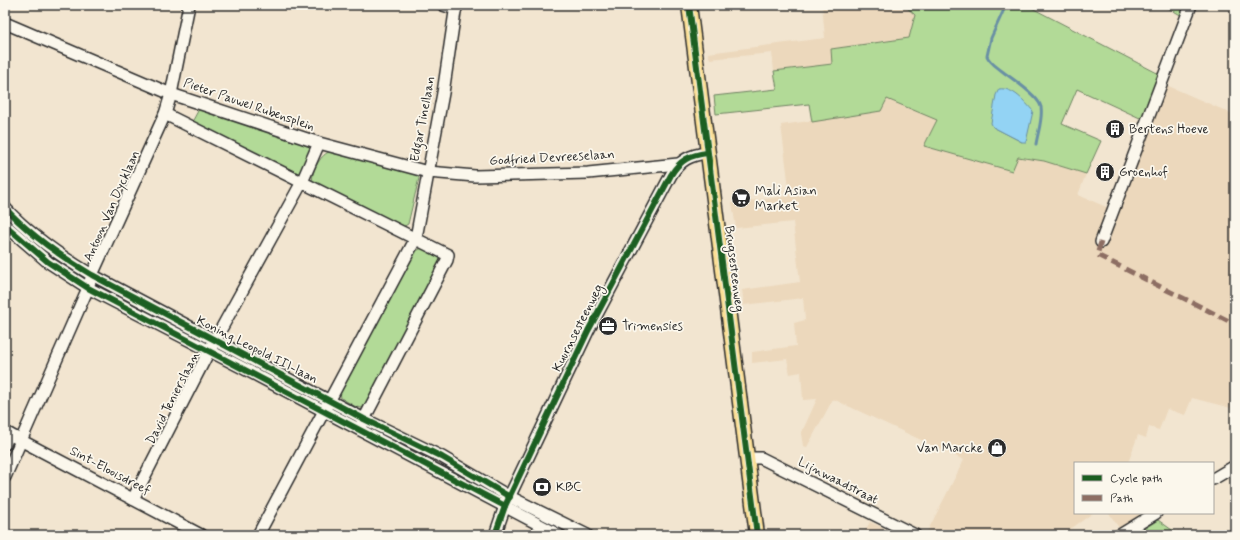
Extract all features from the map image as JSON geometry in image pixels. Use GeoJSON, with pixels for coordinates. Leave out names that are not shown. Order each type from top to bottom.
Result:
{"type":"FeatureCollection","features":[{"type":"Feature","properties":{"kind":"main road","name":"Brugsesteenweg"},"geometry":{"type":"LineString","coordinates":[[689,5],[757,535]]}},
{"type":"Feature","properties":{"kind":"street","name":"Antoon Van Dycklaan"},"geometry":{"type":"LineString","coordinates":[[5,477],[88,288],[92,275],[165,114],[171,94],[189,5]]}},
{"type":"Feature","properties":{"kind":"street"},"geometry":{"type":"LineString","coordinates":[[443,5],[456,7]]}},
{"type":"Feature","properties":{"kind":"street"},"geometry":{"type":"LineString","coordinates":[[1100,242],[1191,5]]}},
{"type":"Feature","properties":{"kind":"street","name":"Edgar Tinellaan"},"geometry":{"type":"LineString","coordinates":[[258,535],[416,238],[443,93],[456,7]]}},
{"type":"Feature","properties":{"kind":"street","name":"Pieter Pauwel Rubensplein"},"geometry":{"type":"LineString","coordinates":[[5,23],[171,94],[319,143],[428,172]]}},
{"type":"Feature","properties":{"kind":"street"},"geometry":{"type":"LineString","coordinates":[[165,114],[443,251],[448,255],[447,260],[362,424]]}},
{"type":"Feature","properties":{"kind":"street","name":"Pieter Pauwel Rubensplein"},"geometry":{"type":"LineString","coordinates":[[302,182],[319,143]]}},
{"type":"Feature","properties":{"kind":"street"},"geometry":{"type":"LineString","coordinates":[[678,164],[690,156],[707,152]]}},
{"type":"Feature","properties":{"kind":"street","name":"Godfried Devreeselaan"},"geometry":{"type":"LineString","coordinates":[[428,172],[475,176],[588,173],[678,164]]}},
{"type":"Feature","properties":{"kind":"street","name":"Kuurnsesteenweg"},"geometry":{"type":"LineString","coordinates":[[495,535],[508,501],[591,324],[678,164]]}},
{"type":"Feature","properties":{"kind":"street","name":"David Tenierslaan"},"geometry":{"type":"LineString","coordinates":[[133,499],[212,346],[302,182]]}},
{"type":"Feature","properties":{"kind":"street","name":"Koning Leopold III-laan"},"geometry":{"type":"LineString","coordinates":[[5,208],[23,228],[55,253],[212,346],[324,411],[362,424],[442,457],[559,535]]}},
{"type":"Feature","properties":{"kind":"street","name":"Koning Leopold III-laan"},"geometry":{"type":"LineString","coordinates":[[5,225],[48,262],[88,288],[330,400],[362,424]]}},
{"type":"Feature","properties":{"kind":"street","name":"Sint-Elooisdreef"},"geometry":{"type":"LineString","coordinates":[[6,436],[21,439],[201,535]]}},
{"type":"Feature","properties":{"kind":"street","name":"Lijnwaadstraat"},"geometry":{"type":"LineString","coordinates":[[747,458],[761,458],[915,535]]}},
{"type":"Feature","properties":{"kind":"street"},"geometry":{"type":"LineString","coordinates":[[1214,478],[1235,466]]}},
{"type":"Feature","properties":{"kind":"street","name":"Koning Leopold III-laan"},"geometry":{"type":"LineString","coordinates":[[508,501],[587,535]]}},
{"type":"Feature","properties":{"kind":"street"},"geometry":{"type":"LineString","coordinates":[[1120,535],[1154,514]]}},
{"type":"Feature","properties":{"kind":"shaded area"},"geometry":{"type":"Polygon","coordinates":[[[822,5],[904,5],[915,15],[909,38],[831,49],[832,64],[774,71],[772,53],[710,59],[708,53],[825,38],[822,5]]]}},
{"type":"Feature","properties":{"kind":"shaded area"},"geometry":{"type":"Polygon","coordinates":[[[1164,84],[1235,115],[1235,409],[1192,398],[1185,415],[1167,409],[1159,430],[1149,427],[1146,438],[1138,435],[1128,462],[1074,462],[1074,514],[1092,514],[1062,535],[926,534],[964,460],[833,399],[807,447],[803,446],[801,434],[817,399],[803,400],[801,372],[790,374],[787,359],[752,363],[752,352],[796,346],[794,323],[805,320],[803,298],[744,305],[742,290],[800,282],[793,222],[736,228],[732,203],[790,196],[781,125],[881,111],[887,99],[937,120],[924,146],[1012,171],[1018,157],[1044,161],[1086,174],[1078,195],[1116,211],[1164,84]]]}},
{"type":"Feature","properties":{"kind":"shaded area"},"geometry":{"type":"Polygon","coordinates":[[[1110,514],[1141,514],[1119,528],[1110,514]]]}},
{"type":"Feature","properties":{"kind":"shaded area"},"geometry":{"type":"Polygon","coordinates":[[[870,522],[884,528],[880,535],[863,535],[870,522]]]}},
{"type":"Feature","properties":{"kind":"green space"},"geometry":{"type":"Polygon","coordinates":[[[904,5],[1026,5],[1161,75],[1142,119],[1077,89],[1062,124],[1101,141],[1086,174],[1044,161],[1018,157],[1012,171],[924,146],[937,120],[887,99],[881,111],[812,122],[809,104],[716,114],[714,96],[777,89],[774,71],[832,64],[831,49],[909,38],[915,15],[904,5]],[[1014,94],[993,127],[1022,142],[1018,96],[1014,94]]]}},
{"type":"Feature","properties":{"kind":"green space"},"geometry":{"type":"Polygon","coordinates":[[[1163,5],[1188,5],[1184,17],[1163,5]]]}},
{"type":"Feature","properties":{"kind":"green space"},"geometry":{"type":"Polygon","coordinates":[[[199,109],[313,147],[300,178],[191,124],[199,109]]]}},
{"type":"Feature","properties":{"kind":"green space"},"geometry":{"type":"Polygon","coordinates":[[[329,152],[417,175],[419,178],[408,224],[401,228],[313,183],[312,179],[316,165],[322,157],[329,152]]]}},
{"type":"Feature","properties":{"kind":"green space"},"geometry":{"type":"Polygon","coordinates":[[[424,247],[433,251],[439,257],[440,263],[365,406],[362,408],[356,407],[341,398],[340,391],[412,253],[424,247]]]}},
{"type":"Feature","properties":{"kind":"green space"},"geometry":{"type":"Polygon","coordinates":[[[1158,520],[1179,535],[1134,535],[1158,520]]]}},
{"type":"Feature","properties":{"kind":"water"},"geometry":{"type":"Polygon","coordinates":[[[999,89],[1009,90],[1014,93],[1033,111],[1026,142],[1022,142],[993,127],[991,123],[996,95],[999,89]]]}},
{"type":"Feature","properties":{"kind":"waterway"},"geometry":{"type":"LineString","coordinates":[[1006,5],[991,38],[987,56],[993,64],[1024,88],[1039,103],[1041,107],[1041,116],[1036,144]]}},
{"type":"Feature","properties":{"kind":"marked path"},"geometry":{"type":"LineString","coordinates":[[1101,242],[1097,255],[1235,324]]}},
{"type":"Feature","properties":{"kind":"cycle path"},"geometry":{"type":"LineString","coordinates":[[689,5],[757,535]]}},
{"type":"Feature","properties":{"kind":"cycle path"},"geometry":{"type":"LineString","coordinates":[[495,535],[505,506],[588,331],[671,175],[674,170],[686,159],[695,155],[707,153]]}},
{"type":"Feature","properties":{"kind":"cycle path"},"geometry":{"type":"LineString","coordinates":[[5,208],[25,228],[46,245],[92,275],[364,419],[442,457],[510,497]]}},
{"type":"Feature","properties":{"kind":"cycle path"},"geometry":{"type":"LineString","coordinates":[[5,225],[48,262],[88,288],[505,506]]}},
{"type":"Feature","properties":{"kind":"place","name":"Bertens Hoeve"},"geometry":{"type":"Point","coordinates":[1115,129]}},
{"type":"Feature","properties":{"kind":"place","name":"Groenhof"},"geometry":{"type":"Point","coordinates":[1105,172]}},
{"type":"Feature","properties":{"kind":"place","name":"Mali Asian Market"},"geometry":{"type":"Point","coordinates":[741,198]}},
{"type":"Feature","properties":{"kind":"place","name":"Trimensies"},"geometry":{"type":"Point","coordinates":[608,326]}},
{"type":"Feature","properties":{"kind":"place","name":"Van Marcke"},"geometry":{"type":"Point","coordinates":[997,448]}},
{"type":"Feature","properties":{"kind":"place","name":"KBC"},"geometry":{"type":"Point","coordinates":[542,487]}}]}
